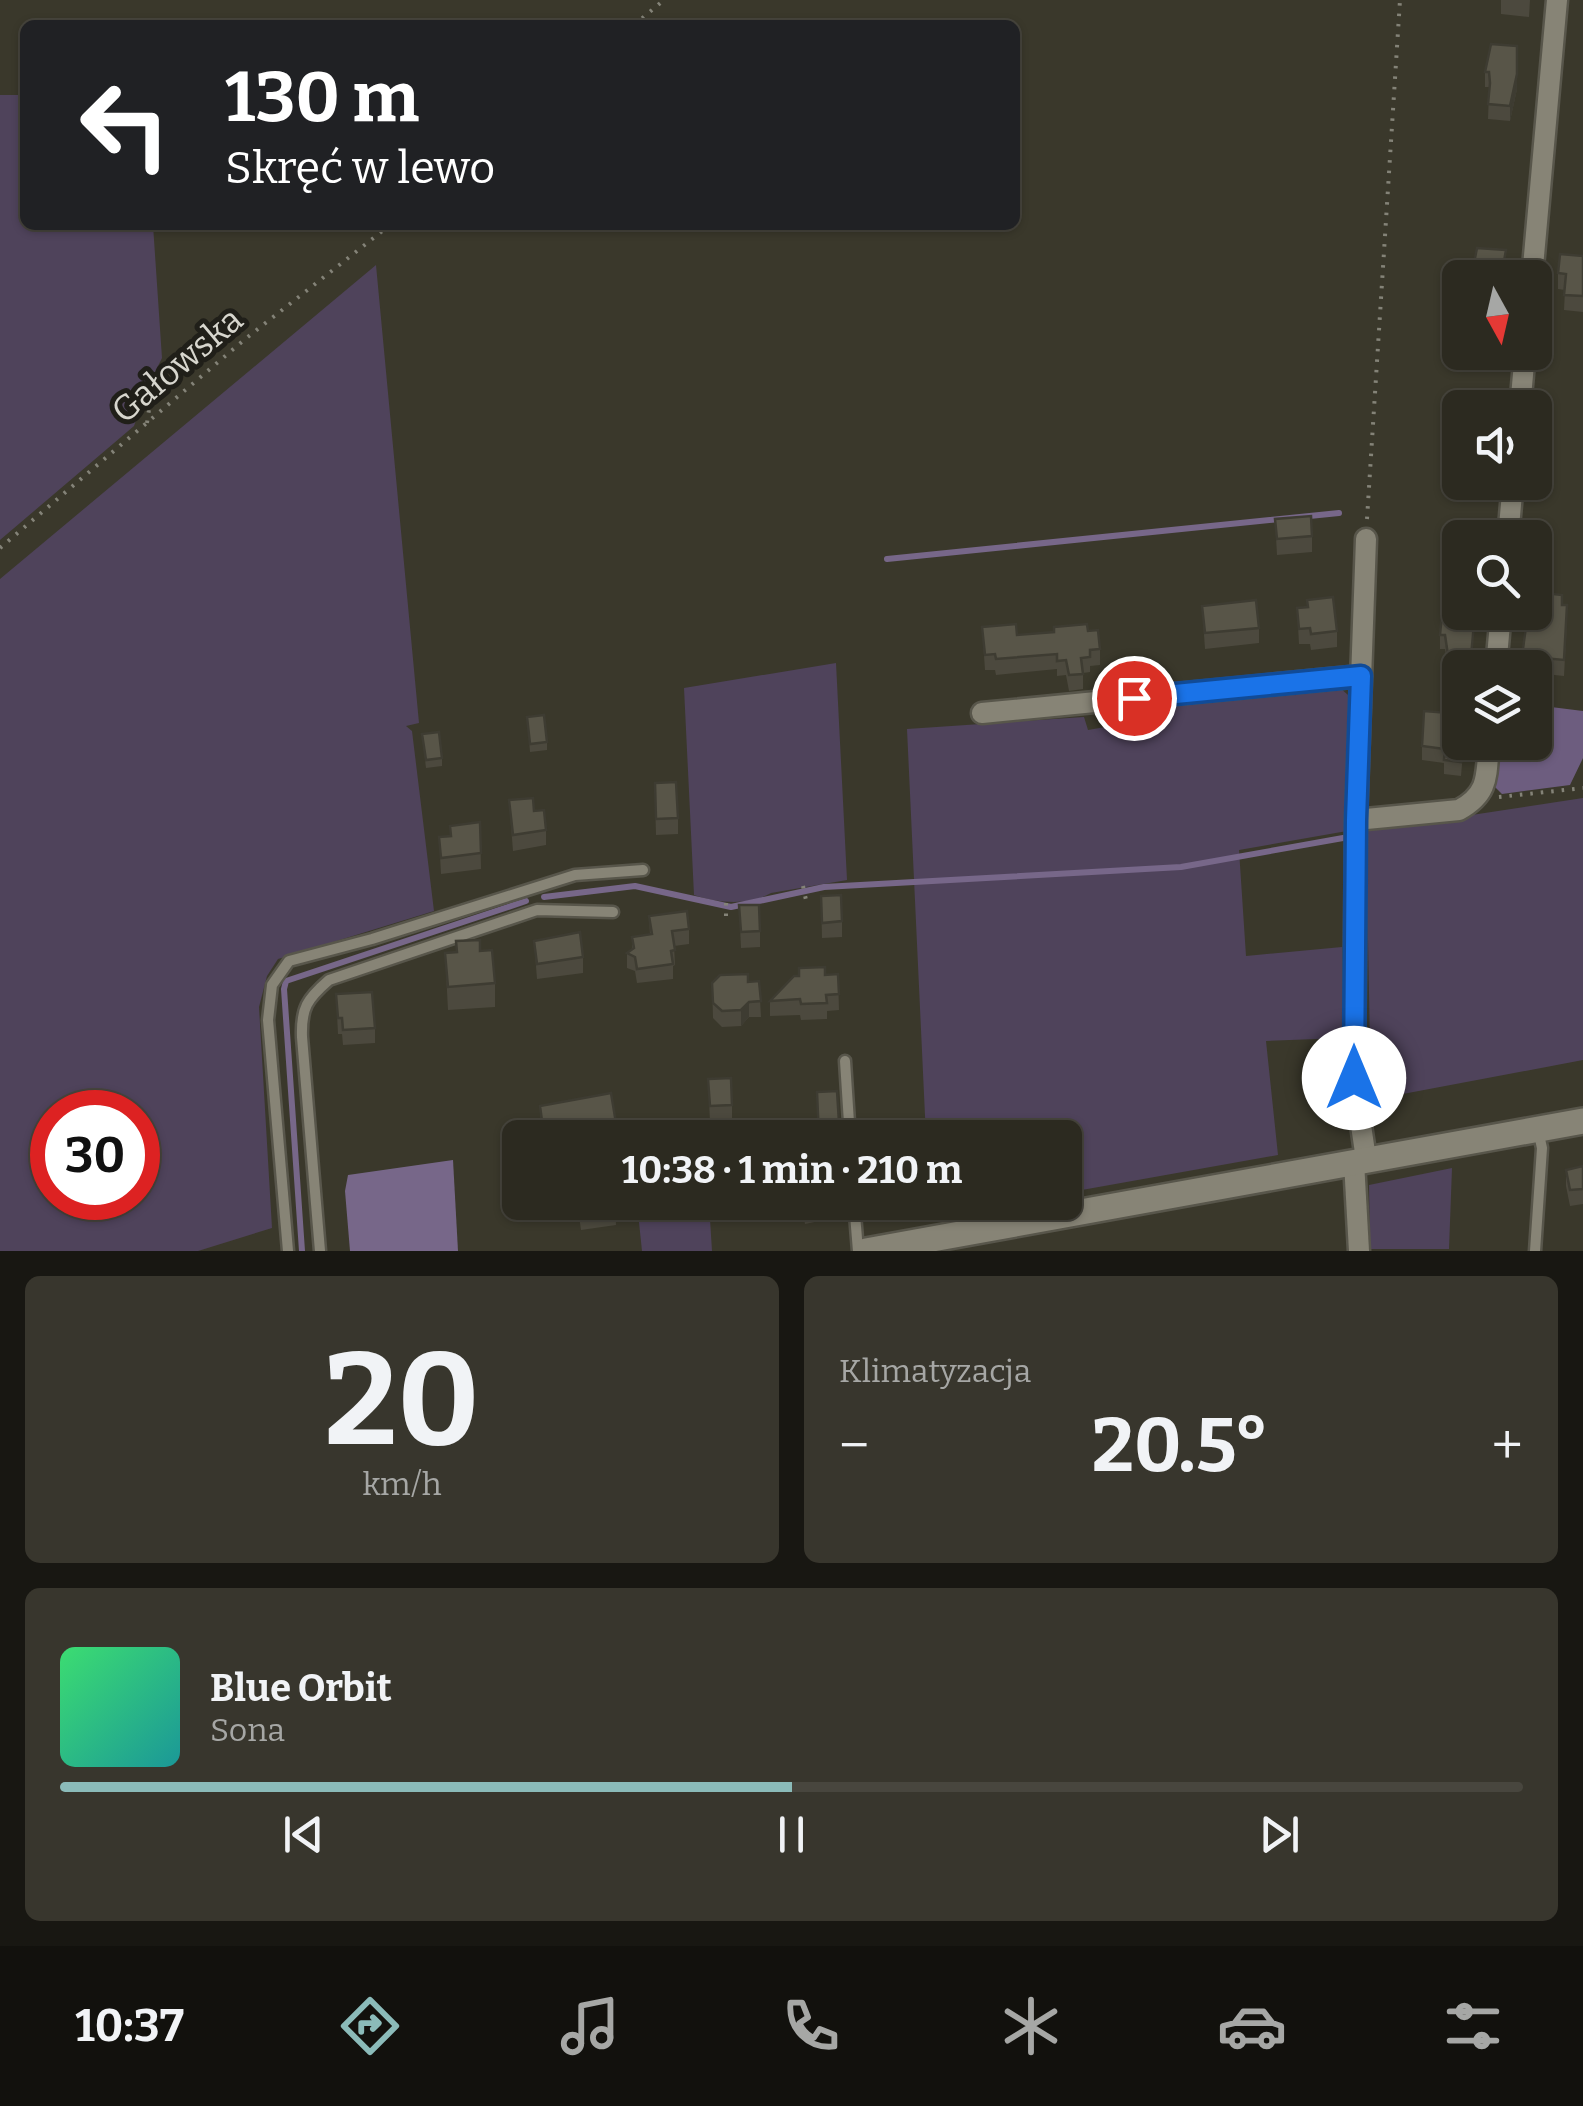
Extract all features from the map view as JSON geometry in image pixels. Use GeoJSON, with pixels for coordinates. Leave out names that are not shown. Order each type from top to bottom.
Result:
{"type":"FeatureCollection","features":[{"type":"Feature","properties":{"kind":"street"},"geometry":{"type":"LineString","coordinates":[[1534,260],[1557,0]]}},
{"type":"Feature","properties":{"kind":"street"},"geometry":{"type":"LineString","coordinates":[[1359,1251],[1360,1160],[1354,1078],[1356,820],[1366,539]]}},
{"type":"Feature","properties":{"kind":"street"},"geometry":{"type":"LineString","coordinates":[[982,713],[1361,676]]}},
{"type":"Feature","properties":{"kind":"street"},"geometry":{"type":"LineString","coordinates":[[1356,820],[1459,810],[1474,802],[1484,787],[1487,760]]}},
{"type":"Feature","properties":{"kind":"street"},"geometry":{"type":"LineString","coordinates":[[862,1251],[1583,1121]]}},
{"type":"Feature","properties":{"kind":"lane"},"geometry":{"type":"LineString","coordinates":[[288,1251],[268,1020],[272,985],[289,961],[575,875],[643,870]]}},
{"type":"Feature","properties":{"kind":"lane"},"geometry":{"type":"LineString","coordinates":[[532,888],[537,910]]}},
{"type":"Feature","properties":{"kind":"lane"},"geometry":{"type":"LineString","coordinates":[[320,1251],[302,1037],[306,999],[329,980],[537,910],[613,912]]}},
{"type":"Feature","properties":{"kind":"lane"},"geometry":{"type":"LineString","coordinates":[[845,1061],[849,1120]]}},
{"type":"Feature","properties":{"kind":"lane"},"geometry":{"type":"LineString","coordinates":[[1534,1251],[1542,1148],[1538,1129]]}},
{"type":"Feature","properties":{"kind":"lane"},"geometry":{"type":"LineString","coordinates":[[857,1220],[862,1251]]}},
{"type":"Feature","properties":{"kind":"path"},"geometry":{"type":"LineString","coordinates":[[640,20],[664,0]]}},
{"type":"Feature","properties":{"kind":"path"},"geometry":{"type":"LineString","coordinates":[[1366,539],[1400,0]]}},
{"type":"Feature","properties":{"kind":"path","name":"Gałowska"},"geometry":{"type":"LineString","coordinates":[[0,548],[244,340],[384,230]]}},
{"type":"Feature","properties":{"kind":"path"},"geometry":{"type":"LineString","coordinates":[[148,423],[151,396],[168,370]]}},
{"type":"Feature","properties":{"kind":"path"},"geometry":{"type":"LineString","coordinates":[[1480,794],[1514,797],[1583,788]]}},
{"type":"Feature","properties":{"kind":"path"},"geometry":{"type":"LineString","coordinates":[[803,886],[806,900]]}},
{"type":"Feature","properties":{"kind":"path"},"geometry":{"type":"LineString","coordinates":[[726,903],[726,916]]}},
{"type":"Feature","properties":{"kind":"shaded area"},"geometry":{"type":"Polygon","coordinates":[[[0,95],[20,95],[20,230],[153,230],[162,358],[134,426],[0,540],[0,95]]]}},
{"type":"Feature","properties":{"kind":"shaded area"},"geometry":{"type":"Polygon","coordinates":[[[376,265],[419,723],[406,726],[412,731],[434,911],[278,959],[267,976],[259,1007],[272,1228],[198,1251],[0,1251],[0,579],[376,265]]]}},
{"type":"Feature","properties":{"kind":"shaded area"},"geometry":{"type":"Polygon","coordinates":[[[836,663],[847,880],[743,901],[694,895],[684,688],[836,663]]]}},
{"type":"Feature","properties":{"kind":"shaded area"},"geometry":{"type":"Polygon","coordinates":[[[1339,687],[1348,695],[1354,709],[1347,831],[1239,850],[1246,956],[1342,947],[1343,1038],[1266,1041],[1278,1155],[1082,1190],[1082,1120],[925,1120],[907,729],[1084,717],[1088,730],[1111,726],[1114,708],[1339,687]]]}},
{"type":"Feature","properties":{"kind":"shaded area"},"geometry":{"type":"Polygon","coordinates":[[[1552,707],[1583,711],[1583,758],[1570,785],[1502,794],[1495,787],[1498,760],[1552,760],[1552,707]]]}},
{"type":"Feature","properties":{"kind":"shaded area"},"geometry":{"type":"Polygon","coordinates":[[[1583,798],[1583,1060],[1371,1100],[1366,831],[1583,798]]]}},
{"type":"Feature","properties":{"kind":"shaded area"},"geometry":{"type":"Polygon","coordinates":[[[453,1160],[458,1251],[350,1251],[345,1191],[348,1175],[453,1160]]]}},
{"type":"Feature","properties":{"kind":"shaded area"},"geometry":{"type":"Polygon","coordinates":[[[1452,1168],[1449,1249],[1370,1249],[1369,1185],[1452,1168]]]}},
{"type":"Feature","properties":{"kind":"shaded area"},"geometry":{"type":"Polygon","coordinates":[[[639,1220],[710,1220],[712,1251],[642,1251],[639,1220]]]}},
{"type":"Feature","properties":{"kind":"building"},"geometry":{"type":"Polygon","coordinates":[[[1491,44],[1517,46],[1517,74],[1510,106],[1488,104],[1489,72],[1485,72],[1491,44]]]}},
{"type":"Feature","properties":{"kind":"building"},"geometry":{"type":"Polygon","coordinates":[[[1477,248],[1506,250],[1504,260],[1475,260],[1477,248]]]}},
{"type":"Feature","properties":{"kind":"building"},"geometry":{"type":"Polygon","coordinates":[[[1560,254],[1583,256],[1583,296],[1564,295],[1566,274],[1558,273],[1560,254]]]}},
{"type":"Feature","properties":{"kind":"building"},"geometry":{"type":"Polygon","coordinates":[[[1311,516],[1312,536],[1277,539],[1275,519],[1311,516]]]}},
{"type":"Feature","properties":{"kind":"building"},"geometry":{"type":"Polygon","coordinates":[[[1552,594],[1562,595],[1562,605],[1567,605],[1564,660],[1552,659],[1552,650],[1523,650],[1526,630],[1552,630],[1552,594]]]}},
{"type":"Feature","properties":{"kind":"building"},"geometry":{"type":"Polygon","coordinates":[[[1333,597],[1337,631],[1311,634],[1310,628],[1299,629],[1297,608],[1308,607],[1307,600],[1333,597]]]}},
{"type":"Feature","properties":{"kind":"building"},"geometry":{"type":"Polygon","coordinates":[[[1256,600],[1259,628],[1205,633],[1202,606],[1256,600]]]}},
{"type":"Feature","properties":{"kind":"building"},"geometry":{"type":"Polygon","coordinates":[[[1442,614],[1442,630],[1473,630],[1472,650],[1447,650],[1445,635],[1440,635],[1442,614]]]}},
{"type":"Feature","properties":{"kind":"building"},"geometry":{"type":"Polygon","coordinates":[[[1016,624],[1017,635],[1087,624],[1088,631],[1098,630],[1100,649],[1090,650],[1090,657],[1081,658],[1083,674],[1069,675],[1066,660],[1057,661],[1057,654],[996,659],[995,654],[985,655],[982,627],[1016,624]]]}},
{"type":"Feature","properties":{"kind":"building"},"geometry":{"type":"Polygon","coordinates":[[[1424,711],[1442,712],[1442,749],[1422,746],[1424,711]]]}},
{"type":"Feature","properties":{"kind":"building"},"geometry":{"type":"Polygon","coordinates":[[[544,715],[547,742],[530,744],[527,717],[544,715]]]}},
{"type":"Feature","properties":{"kind":"building"},"geometry":{"type":"Polygon","coordinates":[[[439,732],[442,758],[426,760],[422,734],[439,732]]]}},
{"type":"Feature","properties":{"kind":"building"},"geometry":{"type":"Polygon","coordinates":[[[676,782],[678,818],[656,819],[655,783],[676,782]]]}},
{"type":"Feature","properties":{"kind":"building"},"geometry":{"type":"Polygon","coordinates":[[[533,798],[534,811],[544,810],[546,830],[513,835],[509,800],[533,798]]]}},
{"type":"Feature","properties":{"kind":"building"},"geometry":{"type":"Polygon","coordinates":[[[480,822],[481,853],[441,858],[439,837],[451,836],[450,826],[480,822]]]}},
{"type":"Feature","properties":{"kind":"building"},"geometry":{"type":"Polygon","coordinates":[[[841,895],[842,921],[822,923],[821,896],[841,895]]]}},
{"type":"Feature","properties":{"kind":"building"},"geometry":{"type":"Polygon","coordinates":[[[739,905],[759,905],[760,931],[741,932],[739,905]]]}},
{"type":"Feature","properties":{"kind":"building"},"geometry":{"type":"Polygon","coordinates":[[[687,911],[689,929],[672,931],[673,964],[637,969],[635,957],[627,953],[634,948],[632,937],[652,934],[649,916],[687,911]]]}},
{"type":"Feature","properties":{"kind":"building"},"geometry":{"type":"Polygon","coordinates":[[[580,932],[583,957],[537,964],[534,941],[580,932]]]}},
{"type":"Feature","properties":{"kind":"building"},"geometry":{"type":"Polygon","coordinates":[[[480,940],[480,951],[492,950],[495,983],[448,987],[445,953],[457,952],[456,941],[480,940]]]}},
{"type":"Feature","properties":{"kind":"building"},"geometry":{"type":"Polygon","coordinates":[[[825,967],[825,975],[838,974],[839,994],[826,995],[827,1003],[801,1004],[800,999],[770,1001],[794,976],[799,976],[799,968],[825,967]]]}},
{"type":"Feature","properties":{"kind":"building"},"geometry":{"type":"Polygon","coordinates":[[[748,974],[748,982],[759,981],[761,1001],[749,1002],[741,1010],[722,1011],[713,1003],[712,983],[720,975],[748,974]]]}},
{"type":"Feature","properties":{"kind":"building"},"geometry":{"type":"Polygon","coordinates":[[[372,992],[375,1028],[343,1030],[336,994],[372,992]]]}},
{"type":"Feature","properties":{"kind":"building"},"geometry":{"type":"Polygon","coordinates":[[[731,1078],[732,1105],[710,1106],[708,1079],[731,1078]]]}},
{"type":"Feature","properties":{"kind":"building"},"geometry":{"type":"Polygon","coordinates":[[[837,1091],[839,1120],[818,1120],[817,1092],[837,1091]]]}},
{"type":"Feature","properties":{"kind":"building"},"geometry":{"type":"Polygon","coordinates":[[[611,1093],[616,1120],[542,1120],[540,1106],[611,1093]]]}},
{"type":"Feature","properties":{"kind":"building"},"geometry":{"type":"Polygon","coordinates":[[[1583,1166],[1583,1189],[1570,1190],[1566,1170],[1583,1166]]]}},
{"type":"Feature","properties":{"kind":"waterway"},"geometry":{"type":"LineString","coordinates":[[887,559],[1339,513]]}},
{"type":"Feature","properties":{"kind":"waterway"},"geometry":{"type":"LineString","coordinates":[[544,897],[635,886],[731,907],[824,887],[1181,867],[1343,838]]}},
{"type":"Feature","properties":{"kind":"waterway"},"geometry":{"type":"LineString","coordinates":[[302,1251],[286,981],[526,901]]}},
{"type":"Feature","properties":{"kind":"route"},"geometry":{"type":"LineString","coordinates":[[1134,698],[1361,676],[1354,1078]]}}]}
